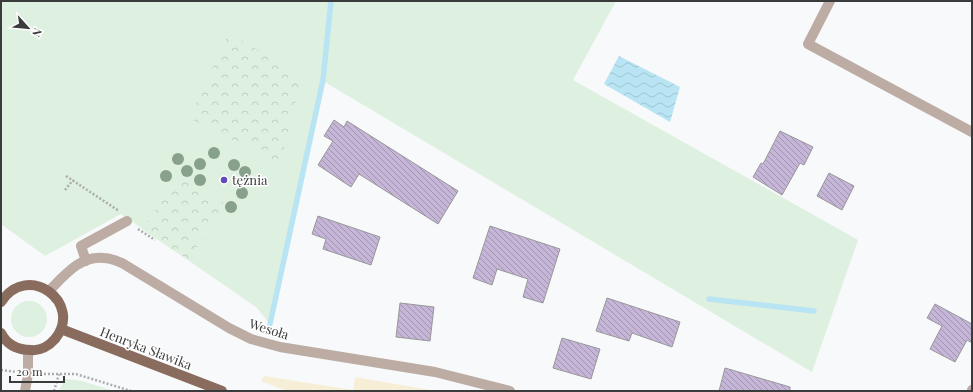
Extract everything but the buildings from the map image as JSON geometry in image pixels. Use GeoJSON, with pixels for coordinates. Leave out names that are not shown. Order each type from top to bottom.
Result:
{"type":"FeatureCollection","features":[{"type":"Feature","properties":{"kind":"main road"},"geometry":{"type":"LineString","coordinates":[[1,333],[10,344],[17,348],[34,350],[48,345],[58,336],[63,322],[62,308],[55,296],[41,287],[27,285],[15,288],[3,294]]}},
{"type":"Feature","properties":{"kind":"main road","name":"Henryka Sławika"},"geometry":{"type":"LineString","coordinates":[[61,329],[222,391]]}},
{"type":"Feature","properties":{"kind":"street"},"geometry":{"type":"LineString","coordinates":[[830,1],[808,44],[972,132]]}},
{"type":"Feature","properties":{"kind":"street"},"geometry":{"type":"LineString","coordinates":[[86,260],[81,246],[127,221]]}},
{"type":"Feature","properties":{"kind":"street","name":"Wesoła"},"geometry":{"type":"LineString","coordinates":[[49,291],[72,268],[86,260],[103,258],[122,263],[229,328],[251,339],[280,348],[435,372],[510,391]]}},
{"type":"Feature","properties":{"kind":"street"},"geometry":{"type":"LineString","coordinates":[[25,391],[28,374],[28,350]]}},
{"type":"Feature","properties":{"kind":"path"},"geometry":{"type":"LineString","coordinates":[[66,176],[130,218],[127,221],[155,240]]}},
{"type":"Feature","properties":{"kind":"path"},"geometry":{"type":"LineString","coordinates":[[65,190],[73,180]]}},
{"type":"Feature","properties":{"kind":"path"},"geometry":{"type":"LineString","coordinates":[[1,370],[28,374],[83,376],[131,391]]}},
{"type":"Feature","properties":{"kind":"path"},"geometry":{"type":"LineString","coordinates":[[54,391],[59,374]]}},
{"type":"Feature","properties":{"kind":"shaded area"},"geometry":{"type":"Polygon","coordinates":[[[264,376],[353,390],[355,377],[436,391],[287,391],[261,381],[264,376]]]}},
{"type":"Feature","properties":{"kind":"green space"},"geometry":{"type":"Polygon","coordinates":[[[1,1],[616,1],[573,80],[858,240],[812,372],[323,81],[270,324],[256,307],[121,214],[45,256],[1,224],[1,1]]]}},
{"type":"Feature","properties":{"kind":"green space"},"geometry":{"type":"Polygon","coordinates":[[[229,33],[302,76],[280,164],[189,118],[229,33]]]}},
{"type":"Feature","properties":{"kind":"green space"},"geometry":{"type":"Polygon","coordinates":[[[181,174],[225,204],[188,260],[142,229],[181,174]]]}},
{"type":"Feature","properties":{"kind":"green space"},"geometry":{"type":"Polygon","coordinates":[[[33,301],[42,306],[46,312],[46,326],[42,332],[33,337],[25,337],[16,332],[12,326],[11,315],[16,306],[22,302],[33,301]]]}},
{"type":"Feature","properties":{"kind":"green space"},"geometry":{"type":"Polygon","coordinates":[[[65,379],[82,381],[114,391],[59,391],[65,379]]]}},
{"type":"Feature","properties":{"kind":"water"},"geometry":{"type":"Polygon","coordinates":[[[619,56],[680,87],[670,122],[604,84],[619,56]]]}},
{"type":"Feature","properties":{"kind":"waterway"},"geometry":{"type":"LineString","coordinates":[[270,324],[323,80],[331,1]]}},
{"type":"Feature","properties":{"kind":"waterway"},"geometry":{"type":"LineString","coordinates":[[709,299],[814,311]]}},
{"type":"Feature","properties":{"kind":"place","name":"tężnia"},"geometry":{"type":"Point","coordinates":[224,180]}}]}
